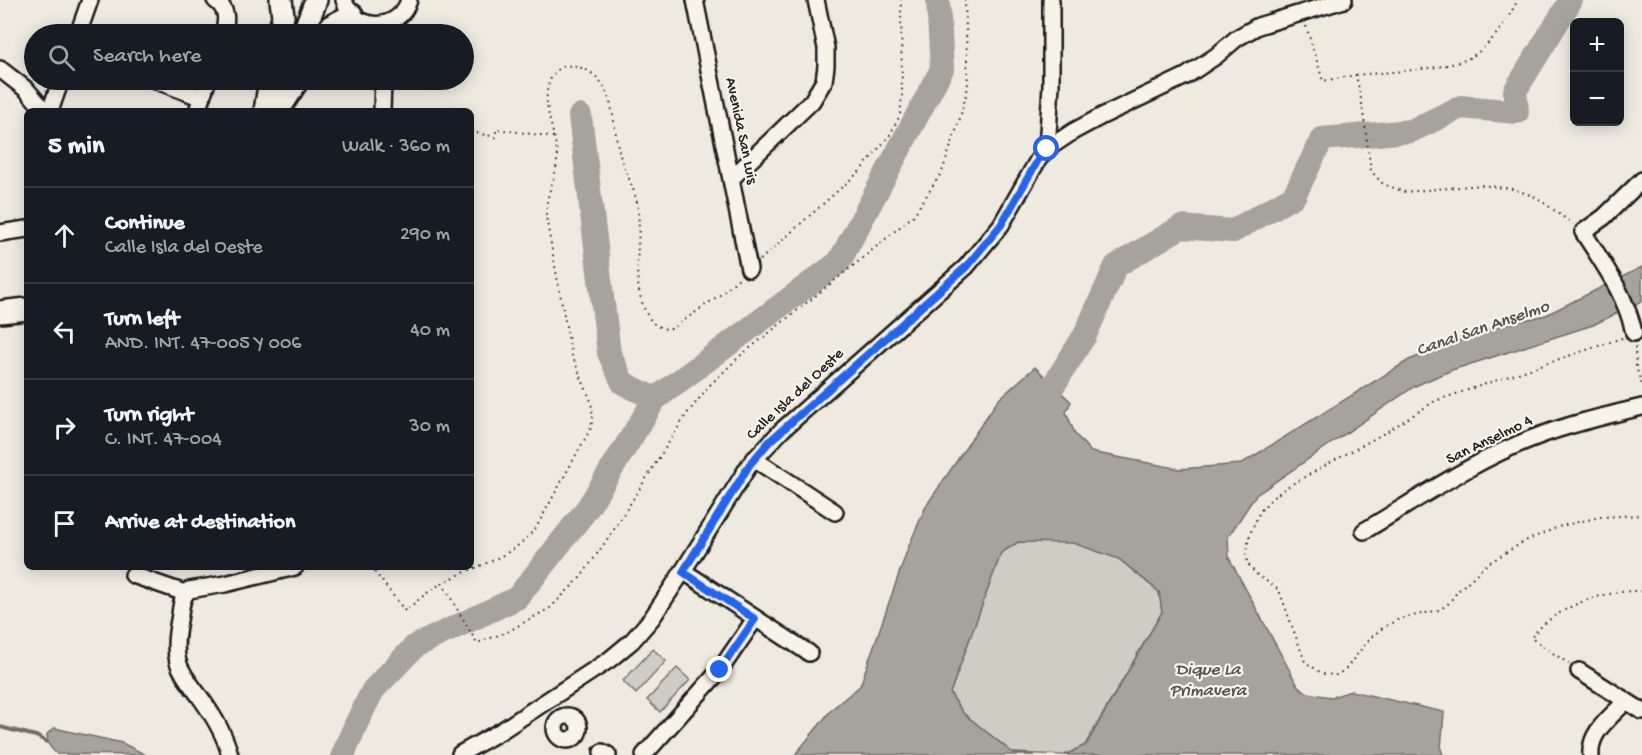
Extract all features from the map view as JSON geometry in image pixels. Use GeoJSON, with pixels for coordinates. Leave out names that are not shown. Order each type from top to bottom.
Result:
{"type":"FeatureCollection","features":[{"type":"Feature","properties":{"kind":"street"},"geometry":{"type":"LineString","coordinates":[[82,24],[90,0]]}},
{"type":"Feature","properties":{"kind":"street"},"geometry":{"type":"LineString","coordinates":[[214,0],[225,10],[226,24]]}},
{"type":"Feature","properties":{"kind":"street"},"geometry":{"type":"LineString","coordinates":[[281,0],[283,16],[281,24]]}},
{"type":"Feature","properties":{"kind":"street"},"geometry":{"type":"LineString","coordinates":[[307,24],[316,0]]}},
{"type":"Feature","properties":{"kind":"street","name":"Avenida San Luis"},"geometry":{"type":"LineString","coordinates":[[695,0],[749,269]]}},
{"type":"Feature","properties":{"kind":"street"},"geometry":{"type":"LineString","coordinates":[[732,178],[812,101],[824,81],[826,48],[816,0]]}},
{"type":"Feature","properties":{"kind":"street"},"geometry":{"type":"LineString","coordinates":[[1047,149],[1051,0]]}},
{"type":"Feature","properties":{"kind":"street","name":"Calle Isla del Oeste"},"geometry":{"type":"LineString","coordinates":[[460,754],[501,731],[609,660],[632,641],[652,618],[683,572],[754,459],[783,430],[966,267],[1001,225],[1038,160],[1047,149],[1102,116],[1185,76],[1216,56],[1237,38],[1258,26],[1307,7],[1344,0]]}},
{"type":"Feature","properties":{"kind":"street"},"geometry":{"type":"LineString","coordinates":[[396,24],[410,2]]}},
{"type":"Feature","properties":{"kind":"street"},"geometry":{"type":"LineString","coordinates":[[333,24],[348,7],[365,24]]}},
{"type":"Feature","properties":{"kind":"street"},"geometry":{"type":"LineString","coordinates":[[0,69],[24,88]]}},
{"type":"Feature","properties":{"kind":"street"},"geometry":{"type":"LineString","coordinates":[[27,90],[42,108]]}},
{"type":"Feature","properties":{"kind":"street"},"geometry":{"type":"LineString","coordinates":[[51,108],[57,90]]}},
{"type":"Feature","properties":{"kind":"street"},"geometry":{"type":"LineString","coordinates":[[173,90],[200,104]]}},
{"type":"Feature","properties":{"kind":"street"},"geometry":{"type":"LineString","coordinates":[[266,108],[269,90]]}},
{"type":"Feature","properties":{"kind":"street"},"geometry":{"type":"LineString","coordinates":[[274,108],[281,90]]}},
{"type":"Feature","properties":{"kind":"street"},"geometry":{"type":"LineString","coordinates":[[280,108],[292,90]]}},
{"type":"Feature","properties":{"kind":"street"},"geometry":{"type":"LineString","coordinates":[[382,90],[382,108]]}},
{"type":"Feature","properties":{"kind":"street"},"geometry":{"type":"LineString","coordinates":[[1634,333],[1628,313],[1610,276],[1583,232],[1604,217],[1642,180]]}},
{"type":"Feature","properties":{"kind":"street"},"geometry":{"type":"LineString","coordinates":[[1,229],[24,229]]}},
{"type":"Feature","properties":{"kind":"street"},"geometry":{"type":"LineString","coordinates":[[0,312],[24,309]]}},
{"type":"Feature","properties":{"kind":"street","name":"San Anselmo 4"},"geometry":{"type":"LineString","coordinates":[[1364,531],[1496,455],[1540,435],[1594,418],[1642,407]]}},
{"type":"Feature","properties":{"kind":"street"},"geometry":{"type":"LineString","coordinates":[[754,459],[835,512]]}},
{"type":"Feature","properties":{"kind":"street"},"geometry":{"type":"LineString","coordinates":[[230,755],[223,734],[212,714],[178,663],[176,652],[178,628],[185,594],[201,586],[225,584],[283,570]]}},
{"type":"Feature","properties":{"kind":"street"},"geometry":{"type":"LineString","coordinates":[[683,572],[809,653]]}},
{"type":"Feature","properties":{"kind":"street"},"geometry":{"type":"LineString","coordinates":[[133,575],[185,594]]}},
{"type":"Feature","properties":{"kind":"street"},"geometry":{"type":"LineString","coordinates":[[644,755],[720,670],[755,619]]}},
{"type":"Feature","properties":{"kind":"street"},"geometry":{"type":"LineString","coordinates":[[1579,671],[1642,711]]}},
{"type":"Feature","properties":{"kind":"street"},"geometry":{"type":"LineString","coordinates":[[548,699],[561,718]]}},
{"type":"Feature","properties":{"kind":"street"},"geometry":{"type":"LineString","coordinates":[[1591,755],[1590,748],[1594,735],[1626,701]]}},
{"type":"Feature","properties":{"kind":"path"},"geometry":{"type":"LineString","coordinates":[[442,583],[477,643],[507,632],[550,608],[580,577],[613,531],[686,415],[710,385],[740,356],[913,216],[942,172],[968,87],[965,0]]}},
{"type":"Feature","properties":{"kind":"path"},"geometry":{"type":"LineString","coordinates":[[1307,7],[1323,81],[1446,65],[1468,59],[1503,26],[1518,0]]}},
{"type":"Feature","properties":{"kind":"path"},"geometry":{"type":"LineString","coordinates":[[1356,75],[1371,171],[1383,184],[1405,192],[1481,185],[1513,189],[1536,197],[1583,232]]}},
{"type":"Feature","properties":{"kind":"path"},"geometry":{"type":"LineString","coordinates":[[474,133],[496,137],[496,129],[554,137]]}},
{"type":"Feature","properties":{"kind":"path"},"geometry":{"type":"LineString","coordinates":[[474,570],[492,562],[526,540],[537,526],[591,428],[593,416],[591,401],[571,353],[546,218],[547,201],[557,165]]}},
{"type":"Feature","properties":{"kind":"path"},"geometry":{"type":"LineString","coordinates":[[1634,333],[1636,367],[1642,385]]}},
{"type":"Feature","properties":{"kind":"path"},"geometry":{"type":"LineString","coordinates":[[373,570],[405,611],[442,583],[473,570]]}},
{"type":"Feature","properties":{"kind":"path"},"geometry":{"type":"LineString","coordinates":[[1579,671],[1530,638],[1538,628],[1561,612],[1595,597],[1642,591]]}},
{"type":"Feature","properties":{"kind":"shaded area"},"geometry":{"type":"Polygon","coordinates":[[[1018,542],[1073,542],[1119,559],[1159,592],[1162,612],[1085,745],[1065,755],[1013,753],[963,713],[950,693],[1001,553],[1018,542]]]}},
{"type":"Feature","properties":{"kind":"shaded area"},"geometry":{"type":"Polygon","coordinates":[[[653,649],[666,661],[636,694],[623,681],[653,649]]]}},
{"type":"Feature","properties":{"kind":"shaded area"},"geometry":{"type":"Polygon","coordinates":[[[677,668],[690,680],[660,712],[647,700],[677,668]]]}},
{"type":"Feature","properties":{"kind":"water","name":"Dique La Primavera"},"geometry":{"type":"Polygon","coordinates":[[[1642,267],[1642,301],[1593,325],[1452,370],[1415,386],[1256,495],[1228,537],[1229,558],[1298,686],[1308,693],[1324,696],[1332,697],[1351,691],[1444,712],[1441,749],[1443,755],[1065,755],[1086,745],[1162,612],[1159,592],[1119,559],[1073,543],[1018,542],[1001,553],[950,693],[963,713],[1013,753],[1035,755],[795,755],[832,709],[860,686],[908,548],[926,506],[998,400],[1035,367],[1071,402],[1066,412],[1075,434],[1091,452],[1180,469],[1241,464],[1409,360],[1494,327],[1546,315],[1642,267]]]}},
{"type":"Feature","properties":{"kind":"water"},"geometry":{"type":"Polygon","coordinates":[[[54,728],[122,743],[146,755],[57,754],[49,746],[47,737],[47,734],[54,728]]]}},
{"type":"Feature","properties":{"kind":"waterway"},"geometry":{"type":"LineString","coordinates":[[580,116],[609,353],[623,383],[655,399],[839,262],[942,69],[938,0]]}},
{"type":"Feature","properties":{"kind":"waterway"},"geometry":{"type":"LineString","coordinates":[[1053,386],[1085,335],[1116,266],[1181,227],[1233,231],[1294,196],[1322,139],[1411,131],[1461,107],[1517,112],[1515,91],[1571,0]]}},
{"type":"Feature","properties":{"kind":"waterway"},"geometry":{"type":"LineString","coordinates":[[343,755],[373,690],[415,646],[517,598],[587,509],[655,399]]}},
{"type":"Feature","properties":{"kind":"waterway"},"geometry":{"type":"LineString","coordinates":[[0,727],[36,736],[47,742]]}},
{"type":"Feature","properties":{"kind":"route"},"geometry":{"type":"LineString","coordinates":[[720,670],[755,619],[683,572],[750,464],[770,441],[966,267],[1001,225],[1038,160],[1047,149]]}},
{"type":"Feature","properties":{"kind":"water label","name":"Canal San Anselmo"},"geometry":{"type":"Point","coordinates":[1483,329]}}]}
